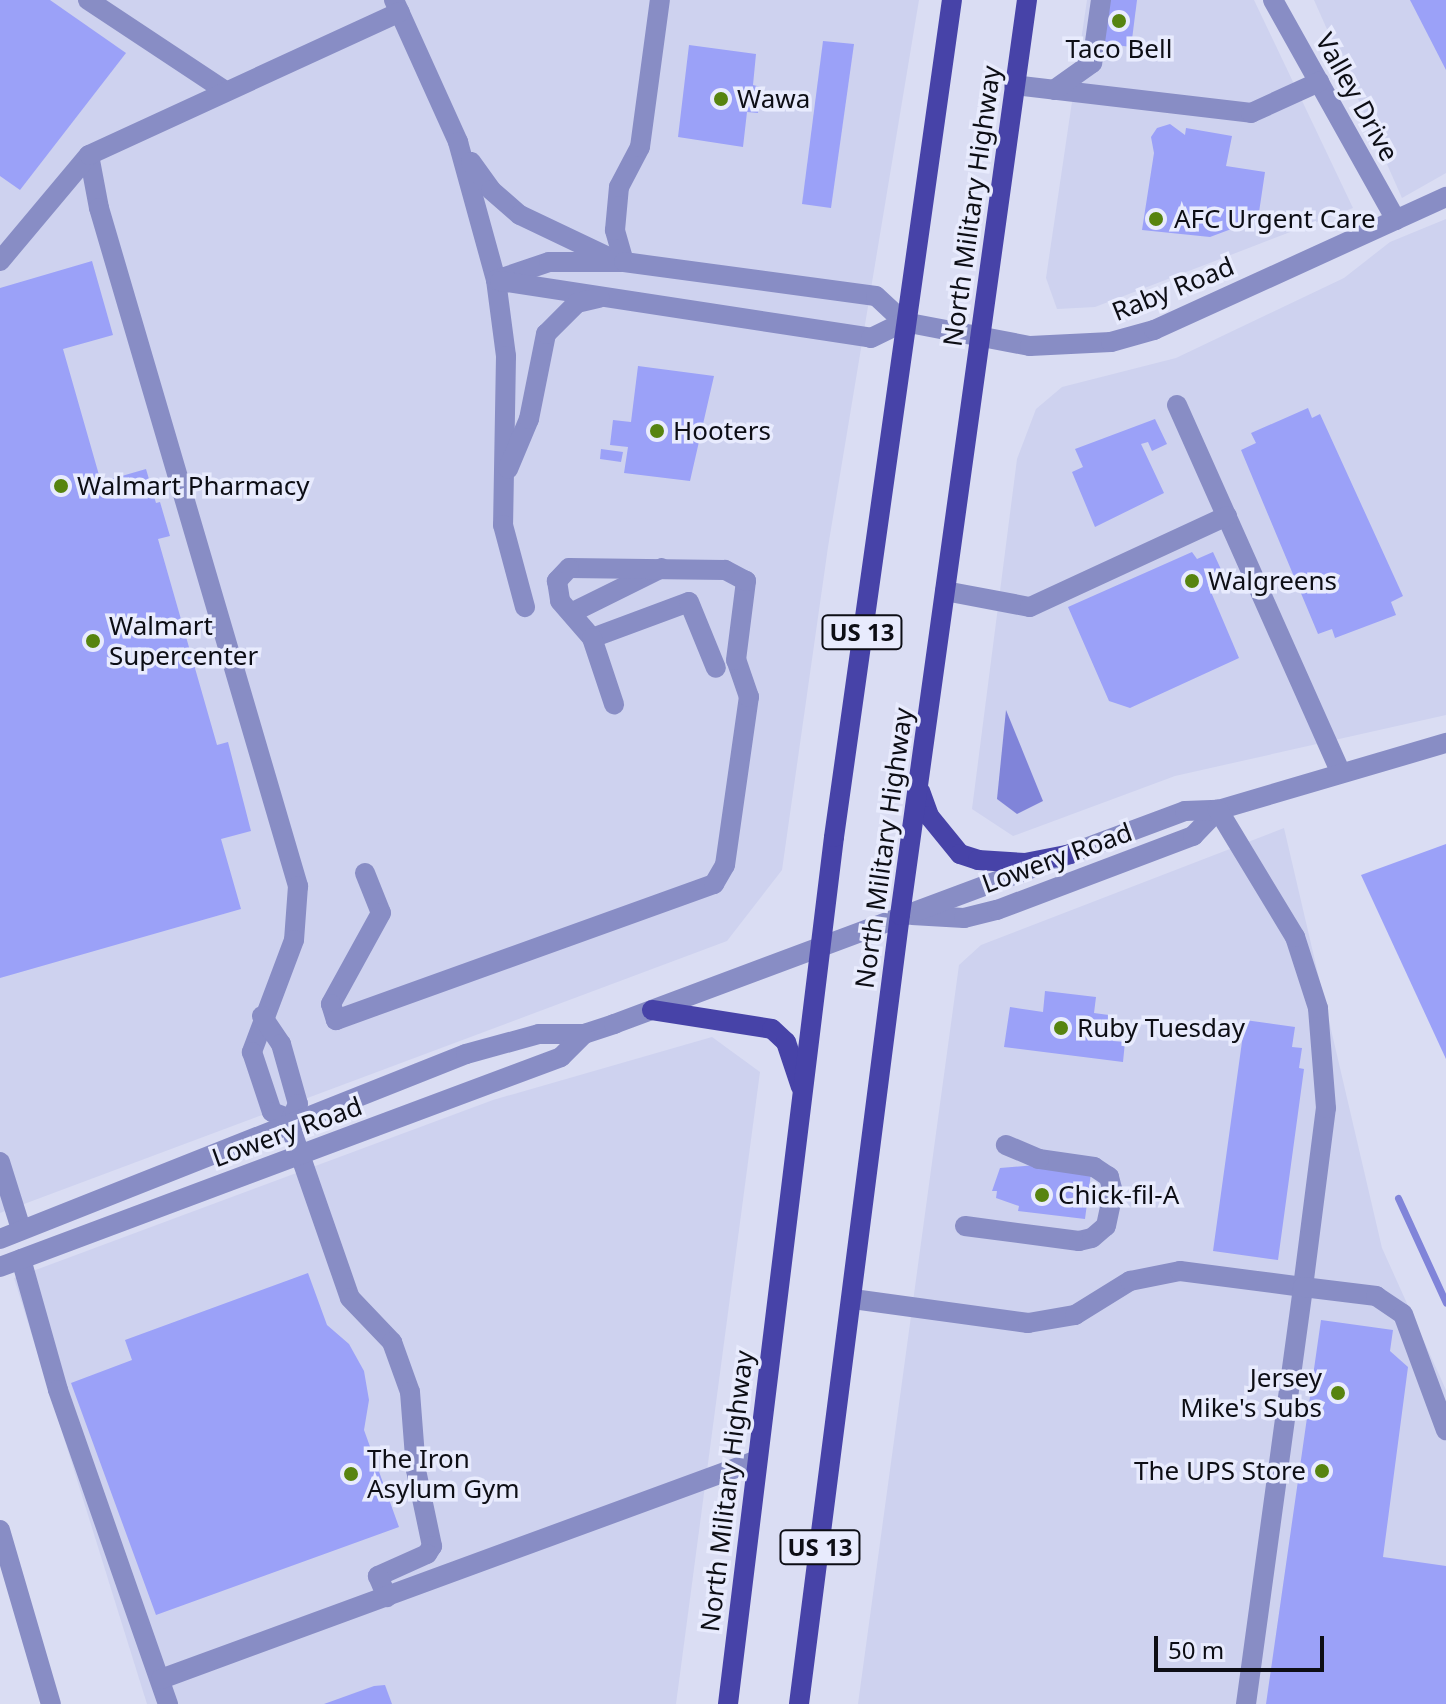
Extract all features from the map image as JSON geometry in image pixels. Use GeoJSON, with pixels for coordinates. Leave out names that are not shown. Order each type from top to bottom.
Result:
{"type":"FeatureCollection","features":[{"type":"Feature","properties":{"kind":"main road","name":"North Military Highway"},"geometry":{"type":"LineString","coordinates":[[728,1704],[755,1461],[822,943],[904,322],[952,0]]}},
{"type":"Feature","properties":{"kind":"main road","name":"North Military Highway"},"geometry":{"type":"LineString","coordinates":[[799,1704],[900,915],[1027,0]]}},
{"type":"Feature","properties":{"kind":"main road"},"geometry":{"type":"LineString","coordinates":[[918,787],[929,816],[960,854],[978,860],[1025,863],[1071,854]]}},
{"type":"Feature","properties":{"kind":"main road"},"geometry":{"type":"LineString","coordinates":[[652,1010],[772,1029],[786,1042],[803,1093]]}},
{"type":"Feature","properties":{"kind":"street"},"geometry":{"type":"LineString","coordinates":[[88,0],[224,90]]}},
{"type":"Feature","properties":{"kind":"street"},"geometry":{"type":"LineString","coordinates":[[624,262],[615,230],[619,187],[640,147],[660,0]]}},
{"type":"Feature","properties":{"kind":"street"},"geometry":{"type":"LineString","coordinates":[[1054,90],[1092,63],[1101,0]]}},
{"type":"Feature","properties":{"kind":"street","name":"Valley Drive"},"geometry":{"type":"LineString","coordinates":[[1273,0],[1396,220]]}},
{"type":"Feature","properties":{"kind":"street"},"geometry":{"type":"LineString","coordinates":[[1,259],[89,155],[397,6],[458,142],[496,280],[506,356],[507,472],[503,525],[525,607]]}},
{"type":"Feature","properties":{"kind":"street"},"geometry":{"type":"LineString","coordinates":[[1014,85],[1251,113],[1319,82]]}},
{"type":"Feature","properties":{"kind":"street"},"geometry":{"type":"LineString","coordinates":[[458,142],[491,190],[520,215],[579,247],[624,262]]}},
{"type":"Feature","properties":{"kind":"street"},"geometry":{"type":"LineString","coordinates":[[89,155],[99,208],[298,886],[294,940],[262,1016],[252,1052],[272,1112],[288,1121],[350,1298],[392,1342],[410,1392],[412,1445],[432,1546],[427,1554],[378,1576],[387,1597]]}},
{"type":"Feature","properties":{"kind":"street","name":"Raby Road"},"geometry":{"type":"LineString","coordinates":[[904,322],[1048,347],[1126,338],[1446,197]]}},
{"type":"Feature","properties":{"kind":"street"},"geometry":{"type":"LineString","coordinates":[[549,262],[624,262],[876,296],[904,322],[871,338],[496,280],[549,262]]}},
{"type":"Feature","properties":{"kind":"street"},"geometry":{"type":"LineString","coordinates":[[507,472],[529,419],[546,334],[577,303],[607,296]]}},
{"type":"Feature","properties":{"kind":"street"},"geometry":{"type":"LineString","coordinates":[[1177,405],[1340,771]]}},
{"type":"Feature","properties":{"kind":"street"},"geometry":{"type":"LineString","coordinates":[[945,591],[1030,607],[1227,516]]}},
{"type":"Feature","properties":{"kind":"street"},"geometry":{"type":"LineString","coordinates":[[573,612],[666,566]]}},
{"type":"Feature","properties":{"kind":"street"},"geometry":{"type":"LineString","coordinates":[[365,873],[381,913],[331,1004],[336,1020],[714,884],[725,865],[748,710],[749,697],[736,660],[746,581],[725,570],[666,566],[569,568],[557,581],[560,601],[573,612],[592,638],[614,704]]}},
{"type":"Feature","properties":{"kind":"street"},"geometry":{"type":"LineString","coordinates":[[592,638],[689,602],[716,668]]}},
{"type":"Feature","properties":{"kind":"street","name":"Lowery Road"},"geometry":{"type":"LineString","coordinates":[[0,1239],[288,1121],[466,1054],[539,1034],[584,1034],[822,943],[1185,811],[1218,810],[1340,771],[1446,743]]}},
{"type":"Feature","properties":{"kind":"street"},"geometry":{"type":"LineString","coordinates":[[1218,810],[1295,937],[1318,1008],[1326,1108],[1246,1704]]}},
{"type":"Feature","properties":{"kind":"street","name":"Lowery Road"},"geometry":{"type":"LineString","coordinates":[[900,915],[964,918],[997,910],[1193,836],[1218,810]]}},
{"type":"Feature","properties":{"kind":"street"},"geometry":{"type":"LineString","coordinates":[[262,1016],[281,1044],[298,1104],[288,1121]]}},
{"type":"Feature","properties":{"kind":"street","name":"Lowery Road"},"geometry":{"type":"LineString","coordinates":[[0,1267],[561,1057],[584,1034]]}},
{"type":"Feature","properties":{"kind":"street"},"geometry":{"type":"LineString","coordinates":[[965,1226],[1079,1241],[1092,1238],[1106,1226],[1113,1192],[1109,1177],[1094,1167],[1039,1159],[1006,1145]]}},
{"type":"Feature","properties":{"kind":"street"},"geometry":{"type":"LineString","coordinates":[[0,1162],[21,1229]]}},
{"type":"Feature","properties":{"kind":"street"},"geometry":{"type":"LineString","coordinates":[[21,1259],[58,1390],[168,1704]]}},
{"type":"Feature","properties":{"kind":"street"},"geometry":{"type":"LineString","coordinates":[[853,1299],[1028,1323],[1075,1315],[1130,1281],[1180,1271],[1376,1296],[1403,1314],[1446,1430]]}},
{"type":"Feature","properties":{"kind":"street"},"geometry":{"type":"LineString","coordinates":[[161,1679],[755,1461]]}},
{"type":"Feature","properties":{"kind":"street"},"geometry":{"type":"LineString","coordinates":[[0,1530],[51,1704]]}},
{"type":"Feature","properties":{"kind":"shaded area"},"geometry":{"type":"Polygon","coordinates":[[[0,0],[919,0],[828,547],[782,870],[727,941],[0,1213],[0,0]]]}},
{"type":"Feature","properties":{"kind":"shaded area"},"geometry":{"type":"Polygon","coordinates":[[[1087,0],[1254,0],[1353,208],[1095,307],[1057,309],[1046,278],[1087,0]]]}},
{"type":"Feature","properties":{"kind":"shaded area"},"geometry":{"type":"Polygon","coordinates":[[[1314,0],[1446,0],[1446,173],[1402,198],[1314,0]]]}},
{"type":"Feature","properties":{"kind":"shaded area"},"geometry":{"type":"Polygon","coordinates":[[[1446,219],[1446,715],[1175,776],[1013,836],[972,809],[1017,459],[1036,409],[1062,387],[1176,358],[1344,278],[1390,242],[1446,219]]]}},
{"type":"Feature","properties":{"kind":"shaded area"},"geometry":{"type":"Polygon","coordinates":[[[1284,828],[1382,1248],[1446,1390],[1446,1704],[858,1704],[959,965],[981,945],[1284,828]]]}},
{"type":"Feature","properties":{"kind":"shaded area"},"geometry":{"type":"Polygon","coordinates":[[[712,1037],[760,1072],[676,1704],[147,1704],[14,1278],[493,1100],[712,1037]]]}},
{"type":"Feature","properties":{"kind":"water"},"geometry":{"type":"Polygon","coordinates":[[[1006,710],[1043,801],[1017,814],[997,799],[1006,710]]]}},
{"type":"Feature","properties":{"kind":"building"},"geometry":{"type":"Polygon","coordinates":[[[0,0],[50,0],[126,53],[20,190],[0,176],[0,0]]]}},
{"type":"Feature","properties":{"kind":"building","name":"Taco Bell"},"geometry":{"type":"Polygon","coordinates":[[[1107,0],[1137,0],[1131,47],[1100,43],[1107,0]]]}},
{"type":"Feature","properties":{"kind":"building"},"geometry":{"type":"Polygon","coordinates":[[[1410,0],[1446,0],[1446,70],[1410,0]]]}},
{"type":"Feature","properties":{"kind":"building","name":"Wawa"},"geometry":{"type":"Polygon","coordinates":[[[823,41],[854,44],[831,208],[802,204],[823,41]]]}},
{"type":"Feature","properties":{"kind":"building","name":"Wawa"},"geometry":{"type":"Polygon","coordinates":[[[689,45],[756,54],[753,85],[761,87],[758,113],[747,112],[743,147],[678,137],[689,45]]]}},
{"type":"Feature","properties":{"kind":"building"},"geometry":{"type":"Polygon","coordinates":[[[1170,124],[1185,135],[1186,128],[1232,136],[1226,166],[1265,172],[1258,219],[1210,237],[1142,230],[1154,153],[1151,137],[1157,128],[1170,124]]]}},
{"type":"Feature","properties":{"kind":"building","name":"Walmart Supercenter"},"geometry":{"type":"Polygon","coordinates":[[[92,261],[113,335],[63,349],[101,482],[146,469],[156,503],[160,502],[170,536],[158,539],[217,745],[228,742],[251,831],[221,839],[241,909],[0,978],[0,288],[92,261]]]}},
{"type":"Feature","properties":{"kind":"building","name":"Hooters"},"geometry":{"type":"Polygon","coordinates":[[[638,366],[714,376],[690,481],[624,473],[628,447],[610,445],[613,420],[631,422],[638,366]]]}},
{"type":"Feature","properties":{"kind":"building"},"geometry":{"type":"Polygon","coordinates":[[[1308,408],[1312,418],[1320,414],[1403,596],[1391,602],[1396,615],[1335,638],[1332,629],[1318,634],[1241,450],[1256,443],[1251,433],[1308,408]]]}},
{"type":"Feature","properties":{"kind":"building"},"geometry":{"type":"Polygon","coordinates":[[[1155,419],[1167,444],[1152,451],[1148,442],[1141,444],[1164,493],[1095,527],[1072,472],[1083,467],[1075,449],[1155,419]]]}},
{"type":"Feature","properties":{"kind":"building"},"geometry":{"type":"Polygon","coordinates":[[[601,449],[623,452],[621,462],[600,459],[601,449]]]}},
{"type":"Feature","properties":{"kind":"building","name":"Walgreens"},"geometry":{"type":"Polygon","coordinates":[[[1192,552],[1197,559],[1213,552],[1225,578],[1208,585],[1239,658],[1130,708],[1109,701],[1068,607],[1192,552]]]}},
{"type":"Feature","properties":{"kind":"building"},"geometry":{"type":"Polygon","coordinates":[[[1446,844],[1446,1059],[1361,875],[1446,844]]]}},
{"type":"Feature","properties":{"kind":"building","name":"Ruby Tuesday"},"geometry":{"type":"Polygon","coordinates":[[[1045,991],[1096,997],[1094,1013],[1116,1016],[1113,1041],[1125,1042],[1123,1062],[1004,1047],[1010,1007],[1043,1012],[1045,991]]]}},
{"type":"Feature","properties":{"kind":"building"},"geometry":{"type":"Polygon","coordinates":[[[1245,1020],[1295,1027],[1292,1047],[1302,1048],[1299,1068],[1304,1069],[1278,1260],[1213,1251],[1245,1020]]]}},
{"type":"Feature","properties":{"kind":"building","name":"Chick-fil-A"},"geometry":{"type":"Polygon","coordinates":[[[1036,1165],[1091,1173],[1085,1219],[1018,1211],[1019,1206],[996,1198],[997,1191],[992,1191],[1000,1168],[1036,1165]]]}},
{"type":"Feature","properties":{"kind":"building"},"geometry":{"type":"Polygon","coordinates":[[[308,1273],[327,1325],[349,1344],[364,1371],[369,1400],[364,1430],[399,1527],[156,1615],[71,1383],[132,1360],[125,1340],[308,1273]]]}},
{"type":"Feature","properties":{"kind":"building"},"geometry":{"type":"Polygon","coordinates":[[[1321,1320],[1393,1330],[1390,1351],[1408,1367],[1383,1557],[1446,1566],[1446,1704],[1266,1704],[1321,1320]]]}},
{"type":"Feature","properties":{"kind":"building"},"geometry":{"type":"Polygon","coordinates":[[[385,1685],[392,1704],[324,1704],[374,1686],[385,1685]]]}},
{"type":"Feature","properties":{"kind":"waterway"},"geometry":{"type":"LineString","coordinates":[[1398,1198],[1446,1303]]}},
{"type":"Feature","properties":{"kind":"place","name":"Taco Bell"},"geometry":{"type":"Point","coordinates":[1119,21]}},
{"type":"Feature","properties":{"kind":"place","name":"Wawa"},"geometry":{"type":"Point","coordinates":[721,99]}},
{"type":"Feature","properties":{"kind":"place","name":"AFC Urgent Care"},"geometry":{"type":"Point","coordinates":[1156,219]}},
{"type":"Feature","properties":{"kind":"place","name":"Hooters"},"geometry":{"type":"Point","coordinates":[657,431]}},
{"type":"Feature","properties":{"kind":"place","name":"Walmart Pharmacy"},"geometry":{"type":"Point","coordinates":[61,486]}},
{"type":"Feature","properties":{"kind":"place","name":"Walgreens"},"geometry":{"type":"Point","coordinates":[1192,581]}},
{"type":"Feature","properties":{"kind":"place","name":"Walmart Supercenter"},"geometry":{"type":"Point","coordinates":[93,641]}},
{"type":"Feature","properties":{"kind":"place","name":"Ruby Tuesday"},"geometry":{"type":"Point","coordinates":[1061,1028]}},
{"type":"Feature","properties":{"kind":"place","name":"Chick-fil-A"},"geometry":{"type":"Point","coordinates":[1042,1195]}},
{"type":"Feature","properties":{"kind":"place","name":"Jersey Mike's Subs"},"geometry":{"type":"Point","coordinates":[1338,1393]}},
{"type":"Feature","properties":{"kind":"place","name":"The UPS Store"},"geometry":{"type":"Point","coordinates":[1322,1471]}},
{"type":"Feature","properties":{"kind":"place","name":"The Iron Asylum Gym"},"geometry":{"type":"Point","coordinates":[351,1474]}}]}
